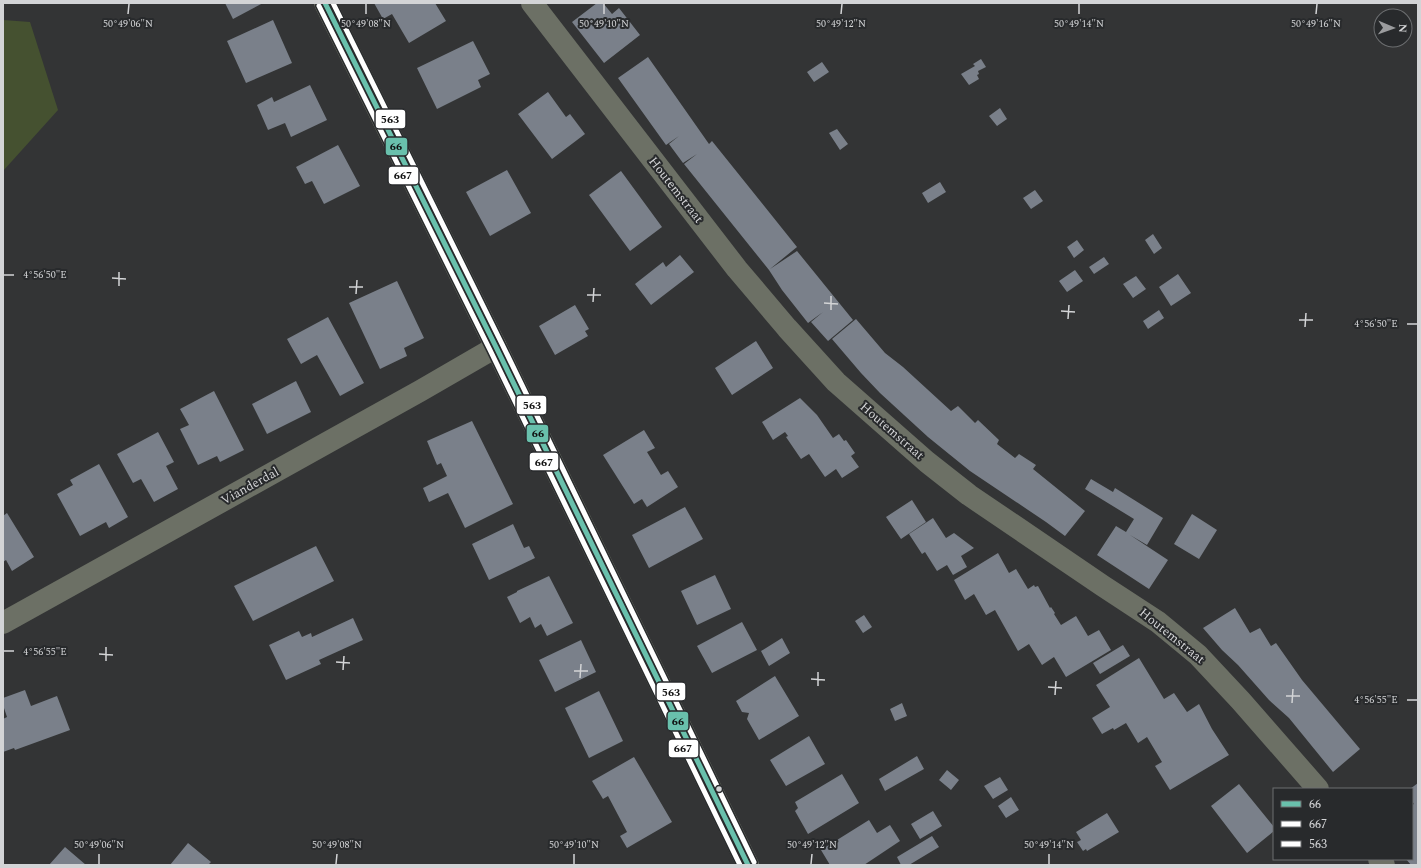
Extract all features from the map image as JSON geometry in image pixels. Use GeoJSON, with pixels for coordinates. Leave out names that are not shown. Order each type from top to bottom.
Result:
{"type":"FeatureCollection","features":[{"type":"Feature","properties":{"kind":"street"},"geometry":{"type":"LineString","coordinates":[[325,3],[496,347],[748,865]]}},
{"type":"Feature","properties":{"kind":"street","name":"Houtemstraat"},"geometry":{"type":"LineString","coordinates":[[532,3],[737,270],[836,382],[927,462],[969,495],[1158,622],[1198,655],[1242,701],[1317,788]]}},
{"type":"Feature","properties":{"kind":"street","name":"Vianderdal"},"geometry":{"type":"LineString","coordinates":[[3,623],[420,391],[496,347]]}},
{"type":"Feature","properties":{"kind":"green space"},"geometry":{"type":"Polygon","coordinates":[[[3,20],[30,22],[58,110],[3,171],[3,20]]]}},
{"type":"Feature","properties":{"kind":"building"},"geometry":{"type":"Polygon","coordinates":[[[225,3],[263,3],[233,19],[225,3]]]}},
{"type":"Feature","properties":{"kind":"building"},"geometry":{"type":"Polygon","coordinates":[[[374,3],[435,3],[446,21],[409,43],[392,14],[383,19],[374,3]]]}},
{"type":"Feature","properties":{"kind":"building"},"geometry":{"type":"Polygon","coordinates":[[[597,3],[603,3],[612,14],[619,8],[640,35],[604,63],[572,22],[597,3]]]}},
{"type":"Feature","properties":{"kind":"building"},"geometry":{"type":"Polygon","coordinates":[[[273,20],[292,63],[246,83],[227,41],[273,20]]]}},
{"type":"Feature","properties":{"kind":"building"},"geometry":{"type":"Polygon","coordinates":[[[473,41],[490,74],[478,80],[481,87],[437,109],[417,68],[473,41]]]}},
{"type":"Feature","properties":{"kind":"building"},"geometry":{"type":"Polygon","coordinates":[[[648,57],[709,144],[712,141],[797,247],[770,269],[797,251],[853,320],[828,341],[811,322],[823,312],[808,323],[782,290],[769,270],[684,164],[697,154],[683,163],[669,144],[679,136],[666,145],[618,78],[648,57]]]}},
{"type":"Feature","properties":{"kind":"building"},"geometry":{"type":"Polygon","coordinates":[[[981,59],[986,67],[978,71],[979,74],[977,75],[979,79],[969,85],[961,74],[975,66],[973,64],[981,59]]]}},
{"type":"Feature","properties":{"kind":"building"},"geometry":{"type":"Polygon","coordinates":[[[822,62],[829,72],[814,82],[807,72],[822,62]]]}},
{"type":"Feature","properties":{"kind":"building"},"geometry":{"type":"Polygon","coordinates":[[[310,85],[327,120],[291,137],[285,123],[268,130],[257,105],[272,97],[274,102],[310,85]]]}},
{"type":"Feature","properties":{"kind":"building"},"geometry":{"type":"Polygon","coordinates":[[[548,92],[566,117],[570,114],[585,134],[552,159],[518,114],[548,92]]]}},
{"type":"Feature","properties":{"kind":"building"},"geometry":{"type":"Polygon","coordinates":[[[1000,108],[1007,119],[997,126],[989,116],[1000,108]]]}},
{"type":"Feature","properties":{"kind":"building"},"geometry":{"type":"Polygon","coordinates":[[[837,129],[848,144],[840,150],[829,133],[837,129]]]}},
{"type":"Feature","properties":{"kind":"building"},"geometry":{"type":"Polygon","coordinates":[[[338,145],[360,186],[324,204],[312,181],[305,184],[296,167],[338,145]]]}},
{"type":"Feature","properties":{"kind":"building"},"geometry":{"type":"Polygon","coordinates":[[[507,170],[531,213],[490,236],[466,192],[507,170]]]}},
{"type":"Feature","properties":{"kind":"building"},"geometry":{"type":"Polygon","coordinates":[[[621,171],[662,227],[630,251],[589,195],[621,171]]]}},
{"type":"Feature","properties":{"kind":"building"},"geometry":{"type":"Polygon","coordinates":[[[940,182],[946,192],[928,203],[922,193],[940,182]]]}},
{"type":"Feature","properties":{"kind":"building"},"geometry":{"type":"Polygon","coordinates":[[[1035,190],[1043,201],[1031,209],[1023,198],[1035,190]]]}},
{"type":"Feature","properties":{"kind":"building"},"geometry":{"type":"Polygon","coordinates":[[[1153,234],[1162,248],[1154,254],[1145,240],[1153,234]]]}},
{"type":"Feature","properties":{"kind":"building"},"geometry":{"type":"Polygon","coordinates":[[[1077,240],[1084,250],[1074,258],[1067,247],[1077,240]]]}},
{"type":"Feature","properties":{"kind":"building"},"geometry":{"type":"Polygon","coordinates":[[[680,255],[694,272],[651,305],[635,284],[663,262],[666,267],[680,255]]]}},
{"type":"Feature","properties":{"kind":"building"},"geometry":{"type":"Polygon","coordinates":[[[1104,257],[1109,264],[1094,274],[1089,267],[1104,257]]]}},
{"type":"Feature","properties":{"kind":"building"},"geometry":{"type":"Polygon","coordinates":[[[1075,270],[1083,281],[1067,292],[1059,281],[1075,270]]]}},
{"type":"Feature","properties":{"kind":"building"},"geometry":{"type":"Polygon","coordinates":[[[1178,274],[1191,293],[1171,306],[1159,287],[1178,274]]]}},
{"type":"Feature","properties":{"kind":"building"},"geometry":{"type":"Polygon","coordinates":[[[1136,276],[1146,289],[1133,298],[1123,284],[1136,276]]]}},
{"type":"Feature","properties":{"kind":"building"},"geometry":{"type":"Polygon","coordinates":[[[397,281],[424,338],[404,348],[407,356],[380,369],[349,303],[397,281]]]}},
{"type":"Feature","properties":{"kind":"building"},"geometry":{"type":"Polygon","coordinates":[[[575,305],[589,329],[585,331],[588,336],[555,355],[539,326],[575,305]]]}},
{"type":"Feature","properties":{"kind":"building"},"geometry":{"type":"Polygon","coordinates":[[[1159,310],[1164,318],[1148,329],[1143,321],[1159,310]]]}},
{"type":"Feature","properties":{"kind":"building"},"geometry":{"type":"Polygon","coordinates":[[[328,317],[364,383],[340,396],[317,355],[301,364],[287,339],[328,317]]]}},
{"type":"Feature","properties":{"kind":"building"},"geometry":{"type":"Polygon","coordinates":[[[856,319],[885,353],[903,367],[951,411],[958,406],[975,423],[978,420],[999,440],[997,444],[1015,458],[1019,454],[1036,465],[1033,469],[1085,511],[1065,536],[970,471],[928,437],[880,393],[832,339],[856,319]]]}},
{"type":"Feature","properties":{"kind":"building"},"geometry":{"type":"Polygon","coordinates":[[[756,341],[773,368],[732,395],[715,368],[756,341]]]}},
{"type":"Feature","properties":{"kind":"building"},"geometry":{"type":"Polygon","coordinates":[[[296,381],[311,412],[267,434],[252,404],[296,381]]]}},
{"type":"Feature","properties":{"kind":"building"},"geometry":{"type":"Polygon","coordinates":[[[214,391],[244,450],[220,462],[217,456],[198,465],[180,429],[189,425],[180,409],[214,391]]]}},
{"type":"Feature","properties":{"kind":"building"},"geometry":{"type":"Polygon","coordinates":[[[800,398],[817,415],[833,438],[839,434],[844,441],[846,440],[855,453],[851,456],[859,467],[842,478],[836,469],[825,477],[809,454],[801,459],[786,437],[788,436],[785,432],[773,440],[762,422],[800,398]]]}},
{"type":"Feature","properties":{"kind":"building"},"geometry":{"type":"Polygon","coordinates":[[[472,421],[513,504],[465,528],[448,493],[429,502],[423,488],[447,476],[441,463],[437,465],[427,441],[472,421]]]}},
{"type":"Feature","properties":{"kind":"building"},"geometry":{"type":"Polygon","coordinates":[[[644,430],[655,448],[647,452],[661,475],[668,471],[678,487],[647,507],[642,499],[634,504],[603,455],[644,430]]]}},
{"type":"Feature","properties":{"kind":"building"},"geometry":{"type":"Polygon","coordinates":[[[158,432],[174,462],[166,466],[178,489],[154,502],[141,479],[133,483],[117,454],[158,432]]]}},
{"type":"Feature","properties":{"kind":"building"},"geometry":{"type":"Polygon","coordinates":[[[99,464],[128,517],[109,528],[106,522],[80,536],[57,494],[73,485],[70,480],[99,464]]]}},
{"type":"Feature","properties":{"kind":"building"},"geometry":{"type":"Polygon","coordinates":[[[1091,479],[1113,492],[1115,488],[1163,518],[1147,545],[1130,535],[1168,560],[1149,589],[1097,555],[1116,526],[1126,532],[1134,519],[1085,489],[1091,479]]]}},
{"type":"Feature","properties":{"kind":"building"},"geometry":{"type":"Polygon","coordinates":[[[912,500],[926,522],[901,539],[886,517],[912,500]]]}},
{"type":"Feature","properties":{"kind":"building"},"geometry":{"type":"Polygon","coordinates":[[[685,507],[703,539],[649,568],[632,535],[685,507]]]}},
{"type":"Feature","properties":{"kind":"building"},"geometry":{"type":"Polygon","coordinates":[[[7,513],[34,557],[12,571],[6,560],[3,562],[3,516],[7,513]]]}},
{"type":"Feature","properties":{"kind":"building"},"geometry":{"type":"Polygon","coordinates":[[[1192,514],[1217,530],[1199,559],[1174,544],[1192,514]]]}},
{"type":"Feature","properties":{"kind":"building"},"geometry":{"type":"Polygon","coordinates":[[[933,518],[946,538],[954,533],[974,548],[961,556],[967,567],[953,575],[947,565],[937,571],[925,552],[922,554],[909,534],[933,518]]]}},
{"type":"Feature","properties":{"kind":"building"},"geometry":{"type":"Polygon","coordinates":[[[513,524],[524,548],[529,546],[535,558],[489,580],[472,544],[513,524]]]}},
{"type":"Feature","properties":{"kind":"building"},"geometry":{"type":"Polygon","coordinates":[[[316,546],[334,581],[253,621],[234,586],[316,546]]]}},
{"type":"Feature","properties":{"kind":"building"},"geometry":{"type":"Polygon","coordinates":[[[998,553],[1009,573],[1016,569],[1028,589],[1034,585],[1035,587],[1038,586],[1061,625],[1076,616],[1088,636],[1099,630],[1111,650],[1066,677],[1054,657],[1042,665],[1029,644],[1018,651],[995,610],[986,615],[974,594],[965,600],[954,580],[998,553]]]}},
{"type":"Feature","properties":{"kind":"building"},"geometry":{"type":"Polygon","coordinates":[[[715,575],[731,609],[697,625],[681,591],[715,575]]]}},
{"type":"Feature","properties":{"kind":"building"},"geometry":{"type":"Polygon","coordinates":[[[549,576],[573,623],[547,636],[541,624],[535,628],[530,617],[520,623],[507,597],[549,576]]]}},
{"type":"Feature","properties":{"kind":"building"},"geometry":{"type":"Polygon","coordinates":[[[1235,608],[1250,633],[1260,628],[1271,646],[1276,643],[1302,680],[1360,749],[1333,772],[1289,718],[1269,700],[1203,628],[1235,608]]]}},
{"type":"Feature","properties":{"kind":"building"},"geometry":{"type":"Polygon","coordinates":[[[864,615],[872,627],[863,633],[855,621],[864,615]]]}},
{"type":"Feature","properties":{"kind":"building"},"geometry":{"type":"Polygon","coordinates":[[[353,618],[363,640],[319,660],[321,664],[286,680],[269,645],[299,631],[302,637],[311,633],[312,637],[353,618]]]}},
{"type":"Feature","properties":{"kind":"building"},"geometry":{"type":"Polygon","coordinates":[[[742,622],[757,650],[712,673],[697,646],[742,622]]]}},
{"type":"Feature","properties":{"kind":"building"},"geometry":{"type":"Polygon","coordinates":[[[782,638],[790,653],[769,666],[761,651],[782,638]]]}},
{"type":"Feature","properties":{"kind":"building"},"geometry":{"type":"Polygon","coordinates":[[[581,640],[596,672],[555,692],[539,660],[581,640]]]}},
{"type":"Feature","properties":{"kind":"building"},"geometry":{"type":"Polygon","coordinates":[[[1123,645],[1130,656],[1100,674],[1093,663],[1123,645]]]}},
{"type":"Feature","properties":{"kind":"building"},"geometry":{"type":"Polygon","coordinates":[[[1139,658],[1164,699],[1174,693],[1187,712],[1199,704],[1212,729],[1229,755],[1170,790],[1155,766],[1162,762],[1147,737],[1138,743],[1126,723],[1114,730],[1113,728],[1102,734],[1092,718],[1110,707],[1096,685],[1139,658]]]}},
{"type":"Feature","properties":{"kind":"building"},"geometry":{"type":"Polygon","coordinates":[[[775,676],[799,716],[759,740],[747,719],[749,713],[742,712],[736,701],[775,676]]]}},
{"type":"Feature","properties":{"kind":"building"},"geometry":{"type":"Polygon","coordinates":[[[25,690],[31,706],[57,696],[70,730],[15,750],[14,748],[3,752],[3,719],[7,717],[3,705],[3,698],[25,690]]]}},
{"type":"Feature","properties":{"kind":"building"},"geometry":{"type":"Polygon","coordinates":[[[599,691],[623,741],[589,758],[565,708],[599,691]]]}},
{"type":"Feature","properties":{"kind":"building"},"geometry":{"type":"Polygon","coordinates":[[[902,703],[907,716],[895,721],[890,709],[902,703]]]}},
{"type":"Feature","properties":{"kind":"building"},"geometry":{"type":"Polygon","coordinates":[[[809,736],[825,764],[786,786],[770,760],[809,736]]]}},
{"type":"Feature","properties":{"kind":"building"},"geometry":{"type":"Polygon","coordinates":[[[917,756],[924,769],[885,791],[879,779],[917,756]]]}},
{"type":"Feature","properties":{"kind":"building"},"geometry":{"type":"Polygon","coordinates":[[[634,757],[672,822],[627,848],[620,836],[627,832],[608,796],[603,799],[592,781],[634,757]]]}},
{"type":"Feature","properties":{"kind":"building"},"geometry":{"type":"Polygon","coordinates":[[[947,770],[959,780],[951,790],[939,780],[947,770]]]}},
{"type":"Feature","properties":{"kind":"building"},"geometry":{"type":"Polygon","coordinates":[[[842,774],[859,803],[808,834],[795,811],[798,808],[795,802],[842,774]]]}},
{"type":"Feature","properties":{"kind":"building"},"geometry":{"type":"Polygon","coordinates":[[[1000,777],[1008,790],[993,799],[984,786],[1000,777]]]}},
{"type":"Feature","properties":{"kind":"building"},"geometry":{"type":"Polygon","coordinates":[[[1418,783],[1418,865],[1411,865],[1407,860],[1413,860],[1414,804],[1413,788],[1411,788],[1418,783]]]}},
{"type":"Feature","properties":{"kind":"building"},"geometry":{"type":"Polygon","coordinates":[[[1239,784],[1273,826],[1273,832],[1247,853],[1211,806],[1239,784]]]}},
{"type":"Feature","properties":{"kind":"building"},"geometry":{"type":"Polygon","coordinates":[[[1011,797],[1019,810],[1006,818],[998,806],[1011,797]]]}},
{"type":"Feature","properties":{"kind":"building"},"geometry":{"type":"Polygon","coordinates":[[[933,811],[942,826],[920,839],[911,824],[933,811]]]}},
{"type":"Feature","properties":{"kind":"building"},"geometry":{"type":"Polygon","coordinates":[[[1107,813],[1119,832],[1087,851],[1086,849],[1083,851],[1077,842],[1081,840],[1076,832],[1107,813]]]}},
{"type":"Feature","properties":{"kind":"building"},"geometry":{"type":"Polygon","coordinates":[[[869,820],[877,833],[890,825],[900,841],[864,865],[830,865],[821,850],[869,820]]]}},
{"type":"Feature","properties":{"kind":"building"},"geometry":{"type":"Polygon","coordinates":[[[932,836],[939,847],[909,865],[901,865],[897,857],[932,836]]]}},
{"type":"Feature","properties":{"kind":"building"},"geometry":{"type":"Polygon","coordinates":[[[188,843],[211,862],[208,865],[170,865],[188,843]]]}},
{"type":"Feature","properties":{"kind":"building"},"geometry":{"type":"Polygon","coordinates":[[[65,847],[86,865],[49,865],[65,847]]]}},
{"type":"Feature","properties":{"kind":"transit line","name":"66"},"geometry":{"type":"LineString","coordinates":[[325,3],[496,347],[748,865]]}},
{"type":"Feature","properties":{"kind":"transit line","name":"563"},"geometry":{"type":"LineString","coordinates":[[333,3],[502,344],[754,862]]}},
{"type":"Feature","properties":{"kind":"transit line","name":"667"},"geometry":{"type":"LineString","coordinates":[[319,6],[490,350],[740,865]]}}]}
